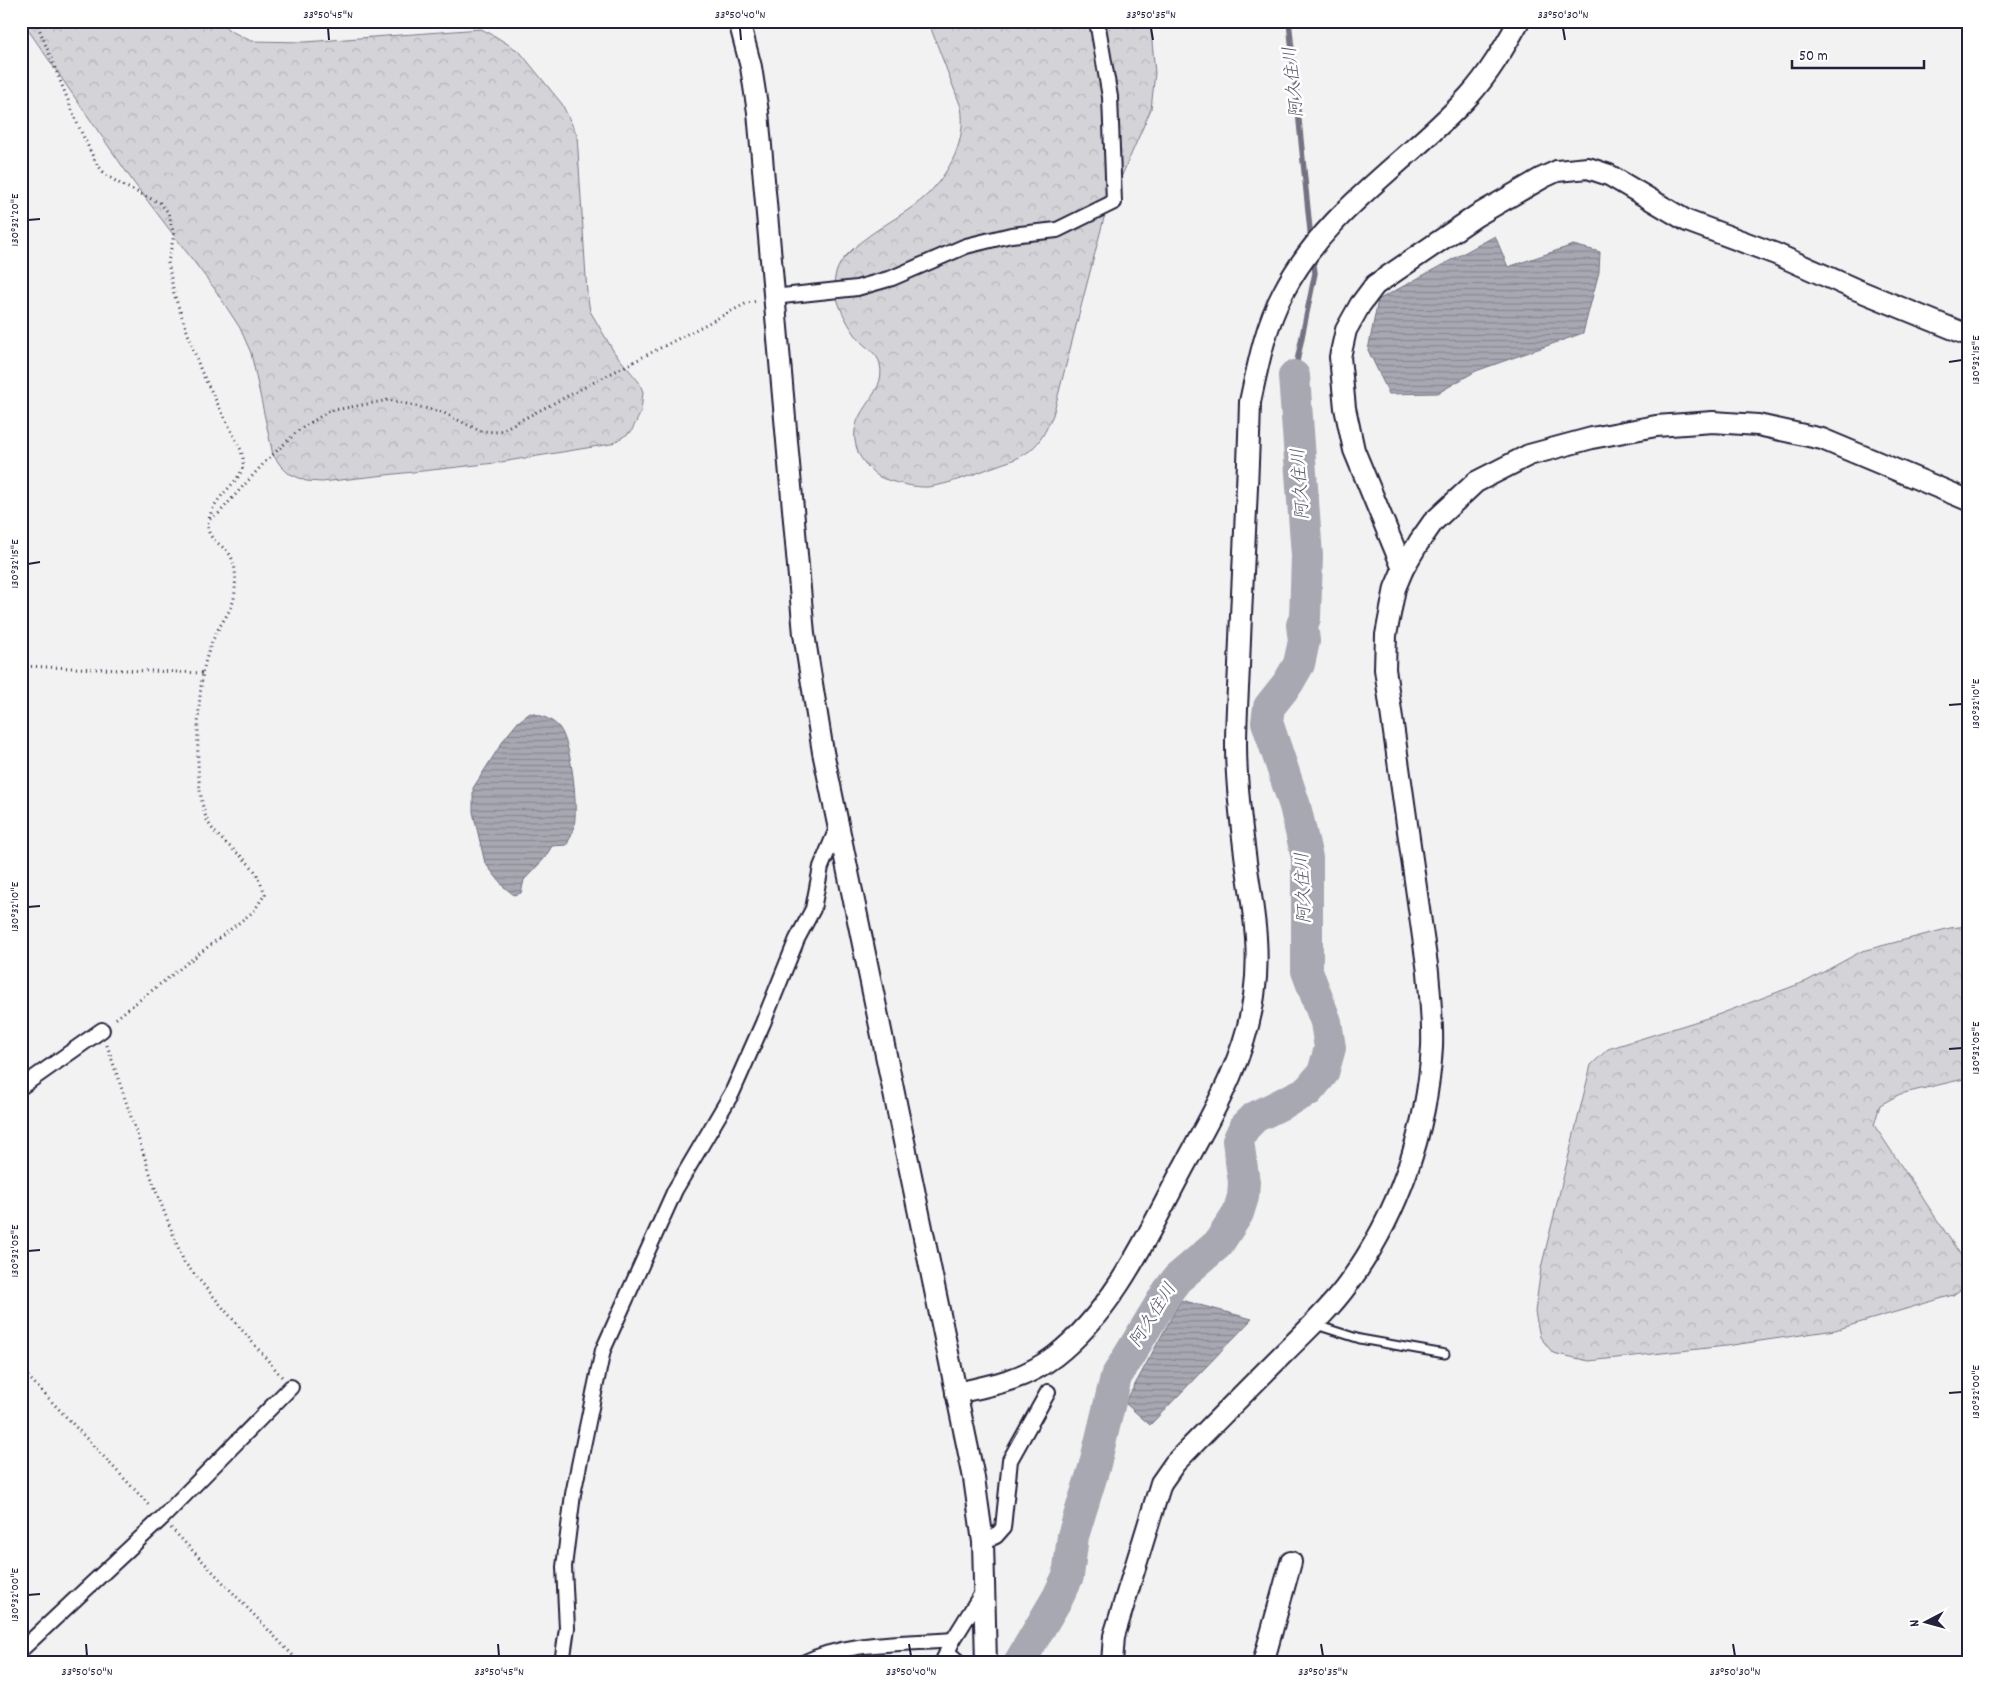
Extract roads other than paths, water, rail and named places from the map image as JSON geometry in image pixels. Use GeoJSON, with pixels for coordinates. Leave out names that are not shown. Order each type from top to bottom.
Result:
{"type":"FeatureCollection","features":[{"type":"Feature","properties":{"kind":"street"},"geometry":{"type":"LineString","coordinates":[[739,21],[751,67],[758,112],[804,634],[823,752],[974,1478],[983,1542],[986,1663]]}},
{"type":"Feature","properties":{"kind":"street"},"geometry":{"type":"LineString","coordinates":[[773,298],[866,286],[900,275],[966,246],[1011,235],[1057,230],[1114,202],[1110,97],[1097,21]]}},
{"type":"Feature","properties":{"kind":"street"},"geometry":{"type":"LineString","coordinates":[[956,1393],[1002,1384],[1026,1376],[1057,1354],[1087,1326],[1104,1305],[1131,1263],[1231,1076],[1242,1046],[1253,1000],[1256,975],[1255,920],[1239,804],[1236,746],[1250,402],[1258,363],[1272,318],[1282,294],[1300,265],[1329,227],[1469,96],[1501,53],[1519,21]]}},
{"type":"Feature","properties":{"kind":"street"},"geometry":{"type":"LineString","coordinates":[[1402,569],[1354,450],[1345,408],[1340,357],[1346,330],[1360,305],[1375,285],[1476,216],[1542,178],[1557,172],[1588,168],[1609,176],[1687,221],[1776,254],[1864,293],[1968,335]]}},
{"type":"Feature","properties":{"kind":"street"},"geometry":{"type":"LineString","coordinates":[[1112,1663],[1114,1636],[1161,1482],[1181,1457],[1313,1324],[1348,1284],[1393,1209],[1419,1133],[1427,1091],[1432,1048],[1432,1017],[1428,972],[1385,669],[1386,634],[1390,608],[1402,569],[1433,522],[1476,482],[1500,468],[1529,455],[1592,438],[1656,426],[1713,422],[1758,425],[1822,440],[1968,500]]}},
{"type":"Feature","properties":{"kind":"street"},"geometry":{"type":"LineString","coordinates":[[562,1663],[567,1628],[564,1567],[573,1494],[604,1350],[675,1190],[736,1084],[812,909],[821,867],[838,825]]}},
{"type":"Feature","properties":{"kind":"street"},"geometry":{"type":"LineString","coordinates":[[21,1087],[102,1030]]}},
{"type":"Feature","properties":{"kind":"street"},"geometry":{"type":"LineString","coordinates":[[21,1650],[162,1518],[290,1387]]}},
{"type":"Feature","properties":{"kind":"street"},"geometry":{"type":"LineString","coordinates":[[983,1542],[996,1536],[1003,1528],[1010,1460],[1048,1392]]}},
{"type":"Feature","properties":{"kind":"street"},"geometry":{"type":"LineString","coordinates":[[1263,1663],[1291,1562]]}},
{"type":"Feature","properties":{"kind":"street"},"geometry":{"type":"LineString","coordinates":[[948,1652],[985,1589]]}},
{"type":"Feature","properties":{"kind":"street"},"geometry":{"type":"LineString","coordinates":[[803,1663],[826,1652],[846,1648],[948,1652],[960,1663]]}},
{"type":"Feature","properties":{"kind":"lane"},"geometry":{"type":"LineString","coordinates":[[1313,1324],[1360,1339],[1445,1354]]}},
{"type":"Feature","properties":{"kind":"waterway","name":"阿久住川"},"geometry":{"type":"LineString","coordinates":[[1289,21],[1311,240]]}},
{"type":"Feature","properties":{"kind":"waterway","name":"阿久住川"},"geometry":{"type":"LineString","coordinates":[[1294,376],[1315,273],[1313,257]]}},
{"type":"Feature","properties":{"kind":"waterway","name":"阿久住川"},"geometry":{"type":"LineString","coordinates":[[1019,1663],[1058,1597],[1068,1576],[1073,1536],[1094,1468],[1116,1377],[1168,1291],[1177,1279],[1218,1244],[1238,1213],[1243,1197],[1244,1182],[1238,1141],[1244,1128],[1255,1117],[1308,1091],[1323,1073],[1330,1048],[1326,1022],[1307,971],[1307,858],[1295,806],[1267,722],[1269,707],[1288,683],[1299,664],[1304,641],[1302,625],[1305,618],[1307,556],[1294,376]]}}]}
